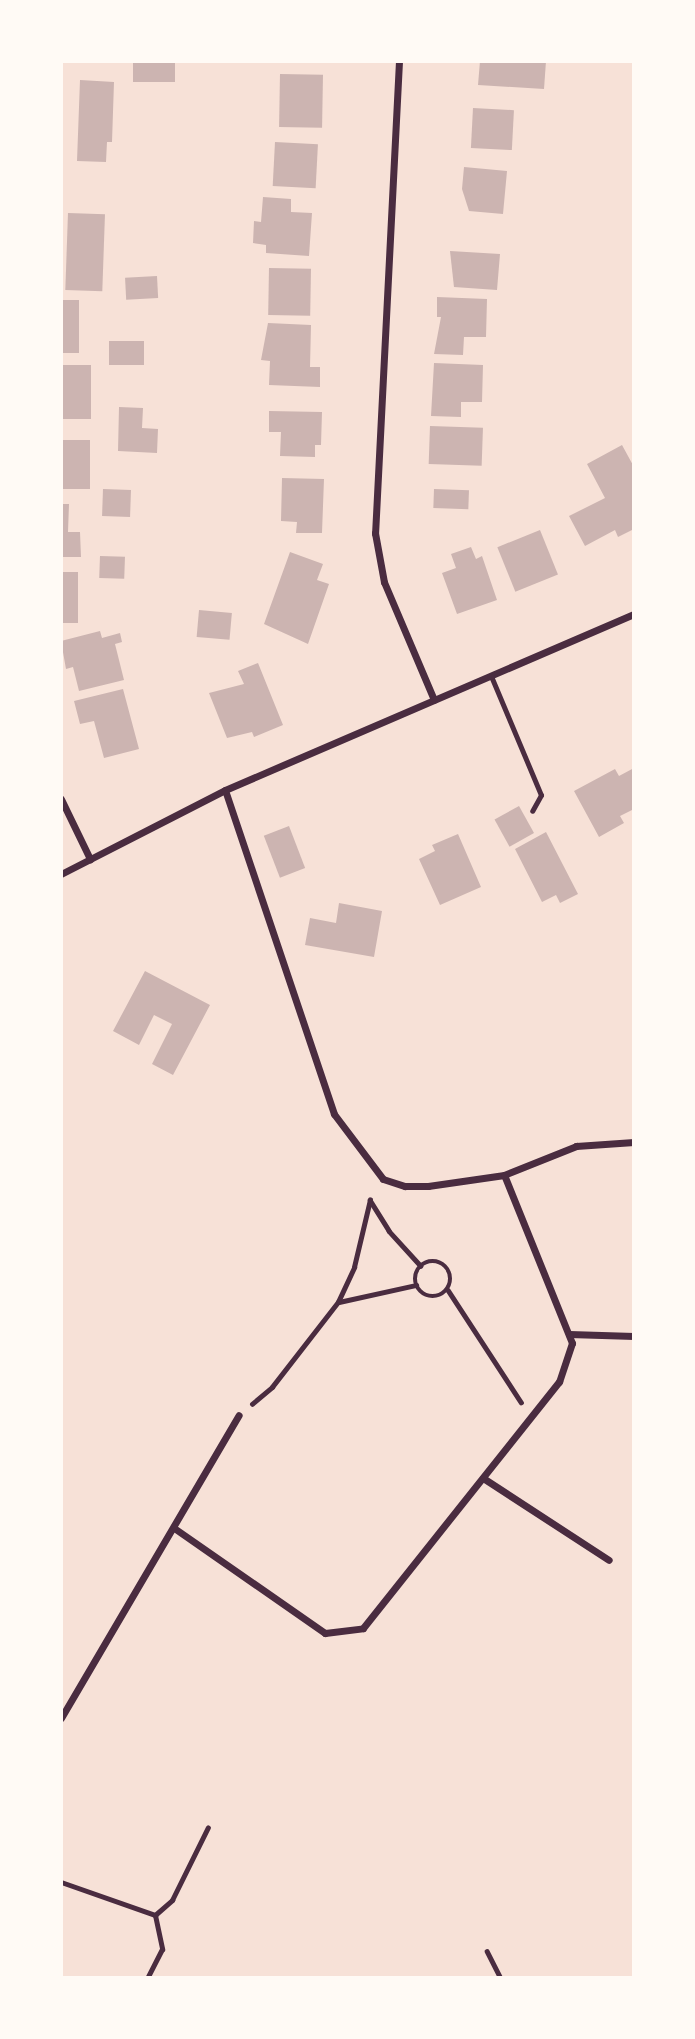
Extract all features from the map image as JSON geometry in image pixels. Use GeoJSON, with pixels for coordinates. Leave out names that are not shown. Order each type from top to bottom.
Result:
{"type":"FeatureCollection","features":[{"type":"Feature","properties":{"kind":"street"},"geometry":{"type":"LineString","coordinates":[[399,61],[374,533],[384,582],[434,700]]}},
{"type":"Feature","properties":{"kind":"street"},"geometry":{"type":"LineString","coordinates":[[61,874],[225,790],[634,614]]}},
{"type":"Feature","properties":{"kind":"street"},"geometry":{"type":"LineString","coordinates":[[225,790],[334,1114],[383,1179],[405,1186],[504,1175],[576,1146],[634,1142]]}},
{"type":"Feature","properties":{"kind":"street"},"geometry":{"type":"LineString","coordinates":[[61,799],[90,859]]}},
{"type":"Feature","properties":{"kind":"street"},"geometry":{"type":"LineString","coordinates":[[174,1528],[325,1633],[363,1628],[559,1382],[572,1343],[504,1175]]}},
{"type":"Feature","properties":{"kind":"street"},"geometry":{"type":"LineString","coordinates":[[569,1334],[634,1336]]}},
{"type":"Feature","properties":{"kind":"street"},"geometry":{"type":"LineString","coordinates":[[61,1718],[239,1415]]}},
{"type":"Feature","properties":{"kind":"street"},"geometry":{"type":"LineString","coordinates":[[483,1478],[609,1560]]}},
{"type":"Feature","properties":{"kind":"lane"},"geometry":{"type":"LineString","coordinates":[[491,676],[541,795],[532,811]]}},
{"type":"Feature","properties":{"kind":"lane"},"geometry":{"type":"LineString","coordinates":[[155,1915],[173,1900],[208,1827]]}},
{"type":"Feature","properties":{"kind":"lane"},"geometry":{"type":"LineString","coordinates":[[61,1882],[155,1915]]}},
{"type":"Feature","properties":{"kind":"lane"},"geometry":{"type":"LineString","coordinates":[[147,1978],[162,1949],[155,1915]]}},
{"type":"Feature","properties":{"kind":"path"},"geometry":{"type":"LineString","coordinates":[[239,1415],[271,1387],[338,1302],[354,1267],[370,1200],[383,1179]]}},
{"type":"Feature","properties":{"kind":"path"},"geometry":{"type":"LineString","coordinates":[[370,1200],[389,1231],[421,1266]]}},
{"type":"Feature","properties":{"kind":"path"},"geometry":{"type":"LineString","coordinates":[[421,1266],[434,1261],[445,1265],[451,1275],[448,1290],[530,1418]]}},
{"type":"Feature","properties":{"kind":"path"},"geometry":{"type":"LineString","coordinates":[[416,1285],[421,1266]]}},
{"type":"Feature","properties":{"kind":"path"},"geometry":{"type":"LineString","coordinates":[[338,1302],[416,1285]]}},
{"type":"Feature","properties":{"kind":"path"},"geometry":{"type":"LineString","coordinates":[[416,1285],[429,1297],[448,1290]]}},
{"type":"Feature","properties":{"kind":"path"},"geometry":{"type":"LineString","coordinates":[[487,1951],[501,1978]]}},
{"type":"Feature","properties":{"kind":"building"},"geometry":{"type":"Polygon","coordinates":[[[133,61],[175,61],[175,82],[133,82],[133,61]]]}},
{"type":"Feature","properties":{"kind":"building"},"geometry":{"type":"Polygon","coordinates":[[[480,61],[546,61],[544,89],[478,85],[480,61]]]}},
{"type":"Feature","properties":{"kind":"building"},"geometry":{"type":"Polygon","coordinates":[[[280,74],[323,75],[322,128],[279,127],[280,74]]]}},
{"type":"Feature","properties":{"kind":"building"},"geometry":{"type":"Polygon","coordinates":[[[80,80],[114,82],[112,142],[107,142],[106,162],[77,161],[80,80]]]}},
{"type":"Feature","properties":{"kind":"building"},"geometry":{"type":"Polygon","coordinates":[[[473,108],[514,110],[512,150],[471,148],[473,108]]]}},
{"type":"Feature","properties":{"kind":"building"},"geometry":{"type":"Polygon","coordinates":[[[275,142],[318,144],[316,188],[273,186],[275,142]]]}},
{"type":"Feature","properties":{"kind":"building"},"geometry":{"type":"Polygon","coordinates":[[[464,167],[507,171],[503,214],[469,211],[462,189],[464,167]]]}},
{"type":"Feature","properties":{"kind":"building"},"geometry":{"type":"Polygon","coordinates":[[[263,197],[291,199],[291,212],[312,213],[309,256],[266,253],[266,245],[253,243],[254,221],[261,222],[263,197]]]}},
{"type":"Feature","properties":{"kind":"building"},"geometry":{"type":"Polygon","coordinates":[[[68,213],[105,214],[102,291],[65,290],[68,213]]]}},
{"type":"Feature","properties":{"kind":"building"},"geometry":{"type":"Polygon","coordinates":[[[450,251],[500,254],[497,290],[454,287],[450,251]]]}},
{"type":"Feature","properties":{"kind":"building"},"geometry":{"type":"Polygon","coordinates":[[[269,268],[311,269],[310,316],[268,315],[269,268]]]}},
{"type":"Feature","properties":{"kind":"building"},"geometry":{"type":"Polygon","coordinates":[[[157,276],[158,298],[126,300],[125,278],[157,276]]]}},
{"type":"Feature","properties":{"kind":"building"},"geometry":{"type":"Polygon","coordinates":[[[437,297],[487,299],[486,337],[464,337],[463,355],[434,354],[441,317],[437,317],[437,297]]]}},
{"type":"Feature","properties":{"kind":"building"},"geometry":{"type":"Polygon","coordinates":[[[61,300],[79,300],[79,353],[61,353],[61,300]]]}},
{"type":"Feature","properties":{"kind":"building"},"geometry":{"type":"Polygon","coordinates":[[[268,323],[311,325],[310,367],[320,367],[320,387],[269,385],[270,361],[261,360],[268,323]]]}},
{"type":"Feature","properties":{"kind":"building"},"geometry":{"type":"Polygon","coordinates":[[[109,341],[144,341],[144,365],[109,365],[109,341]]]}},
{"type":"Feature","properties":{"kind":"building"},"geometry":{"type":"Polygon","coordinates":[[[434,363],[483,365],[482,402],[461,402],[461,417],[431,416],[434,363]]]}},
{"type":"Feature","properties":{"kind":"building"},"geometry":{"type":"Polygon","coordinates":[[[61,365],[91,365],[91,419],[61,419],[61,365]]]}},
{"type":"Feature","properties":{"kind":"building"},"geometry":{"type":"Polygon","coordinates":[[[119,407],[143,408],[142,428],[158,429],[157,453],[118,451],[119,407]]]}},
{"type":"Feature","properties":{"kind":"building"},"geometry":{"type":"Polygon","coordinates":[[[269,411],[322,412],[321,445],[315,445],[315,457],[280,456],[281,432],[269,432],[269,411]]]}},
{"type":"Feature","properties":{"kind":"building"},"geometry":{"type":"Polygon","coordinates":[[[430,426],[483,428],[482,466],[429,464],[430,426]]]}},
{"type":"Feature","properties":{"kind":"building"},"geometry":{"type":"Polygon","coordinates":[[[61,440],[90,440],[90,489],[61,489],[61,440]]]}},
{"type":"Feature","properties":{"kind":"building"},"geometry":{"type":"Polygon","coordinates":[[[622,445],[634,467],[634,529],[618,537],[615,530],[585,546],[569,516],[605,498],[587,464],[622,445]]]}},
{"type":"Feature","properties":{"kind":"building"},"geometry":{"type":"Polygon","coordinates":[[[282,478],[324,479],[322,533],[296,533],[297,522],[281,521],[282,478]]]}},
{"type":"Feature","properties":{"kind":"building"},"geometry":{"type":"Polygon","coordinates":[[[103,489],[131,490],[130,517],[102,516],[103,489]]]}},
{"type":"Feature","properties":{"kind":"building"},"geometry":{"type":"Polygon","coordinates":[[[434,489],[469,490],[468,509],[433,508],[434,489]]]}},
{"type":"Feature","properties":{"kind":"building"},"geometry":{"type":"Polygon","coordinates":[[[61,504],[69,504],[68,532],[80,532],[81,557],[61,557],[61,504]]]}},
{"type":"Feature","properties":{"kind":"building"},"geometry":{"type":"Polygon","coordinates":[[[540,530],[558,575],[515,592],[497,547],[540,530]]]}},
{"type":"Feature","properties":{"kind":"building"},"geometry":{"type":"Polygon","coordinates":[[[471,547],[476,559],[482,556],[497,600],[457,614],[442,573],[456,568],[451,554],[471,547]]]}},
{"type":"Feature","properties":{"kind":"building"},"geometry":{"type":"Polygon","coordinates":[[[290,552],[323,564],[317,580],[329,584],[308,644],[264,624],[290,552]]]}},
{"type":"Feature","properties":{"kind":"building"},"geometry":{"type":"Polygon","coordinates":[[[100,556],[125,557],[124,579],[99,578],[100,556]]]}},
{"type":"Feature","properties":{"kind":"building"},"geometry":{"type":"Polygon","coordinates":[[[61,572],[78,572],[78,623],[61,623],[61,572]]]}},
{"type":"Feature","properties":{"kind":"building"},"geometry":{"type":"Polygon","coordinates":[[[199,610],[232,613],[230,640],[197,637],[199,610]]]}},
{"type":"Feature","properties":{"kind":"building"},"geometry":{"type":"Polygon","coordinates":[[[100,631],[102,638],[120,633],[122,642],[115,644],[124,680],[79,691],[73,667],[66,669],[61,641],[100,631]]]}},
{"type":"Feature","properties":{"kind":"building"},"geometry":{"type":"Polygon","coordinates":[[[258,663],[283,725],[254,737],[252,732],[227,738],[209,693],[244,684],[238,671],[258,663]]]}},
{"type":"Feature","properties":{"kind":"building"},"geometry":{"type":"Polygon","coordinates":[[[123,689],[139,749],[104,758],[94,721],[80,724],[74,701],[123,689]]]}},
{"type":"Feature","properties":{"kind":"building"},"geometry":{"type":"Polygon","coordinates":[[[634,768],[634,809],[620,816],[624,823],[599,837],[574,791],[615,769],[619,776],[634,768]]]}},
{"type":"Feature","properties":{"kind":"building"},"geometry":{"type":"Polygon","coordinates":[[[519,806],[534,833],[510,847],[495,820],[519,806]]]}},
{"type":"Feature","properties":{"kind":"building"},"geometry":{"type":"Polygon","coordinates":[[[289,826],[305,868],[280,878],[264,836],[289,826]]]}},
{"type":"Feature","properties":{"kind":"building"},"geometry":{"type":"Polygon","coordinates":[[[546,832],[578,894],[560,903],[556,895],[542,902],[515,849],[546,832]]]}},
{"type":"Feature","properties":{"kind":"building"},"geometry":{"type":"Polygon","coordinates":[[[458,834],[481,887],[440,905],[419,859],[435,851],[432,845],[458,834]]]}},
{"type":"Feature","properties":{"kind":"building"},"geometry":{"type":"Polygon","coordinates":[[[339,903],[382,911],[374,957],[305,945],[310,918],[336,923],[339,903]]]}},
{"type":"Feature","properties":{"kind":"building"},"geometry":{"type":"Polygon","coordinates":[[[145,971],[210,1005],[173,1075],[152,1064],[172,1024],[154,1015],[139,1045],[113,1031],[145,971]]]}}]}
